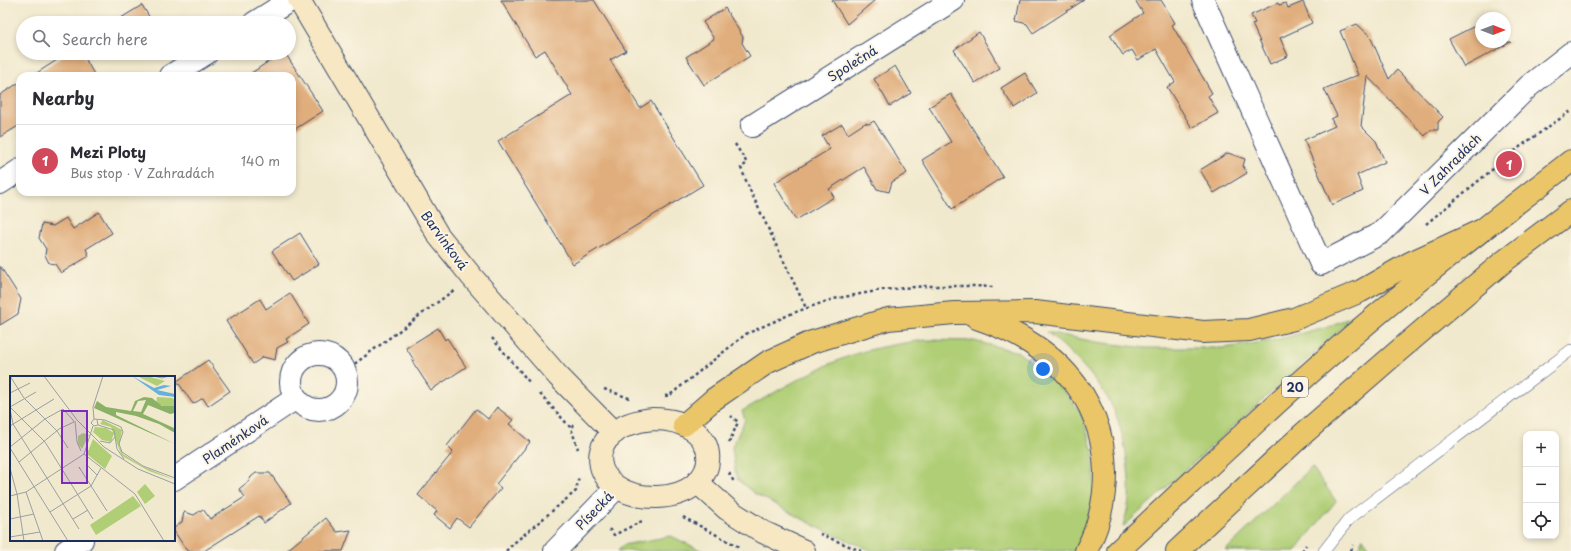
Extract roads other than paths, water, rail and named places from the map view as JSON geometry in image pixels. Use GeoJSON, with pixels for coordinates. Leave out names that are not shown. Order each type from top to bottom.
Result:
{"type":"FeatureCollection","features":[{"type":"Feature","properties":{"kind":"highway","name":"20"},"geometry":{"type":"LineString","coordinates":[[1118,551],[1307,376],[1365,325],[1480,231],[1571,161]]}},
{"type":"Feature","properties":{"kind":"highway"},"geometry":{"type":"LineString","coordinates":[[1176,551],[1303,434],[1385,363],[1503,262],[1571,211]]}},
{"type":"Feature","properties":{"kind":"highway"},"geometry":{"type":"LineString","coordinates":[[684,425],[714,399],[768,362],[812,342],[888,319],[954,313],[1035,312],[1203,332],[1249,330],[1294,319],[1354,294],[1410,263],[1480,231]]}},
{"type":"Feature","properties":{"kind":"highway"},"geometry":{"type":"LineString","coordinates":[[954,313],[975,317],[994,323],[1032,342],[1064,369],[1077,385],[1088,403],[1102,442],[1105,462],[1105,483],[1103,503],[1098,523],[1086,551]]}},
{"type":"Feature","properties":{"kind":"street"},"geometry":{"type":"LineString","coordinates":[[265,16],[291,0]]}},
{"type":"Feature","properties":{"kind":"street","name":"Barvínková"},"geometry":{"type":"LineString","coordinates":[[299,0],[438,235],[472,277],[558,376],[614,433]]}},
{"type":"Feature","properties":{"kind":"street","name":"Společná"},"geometry":{"type":"LineString","coordinates":[[752,126],[953,0]]}},
{"type":"Feature","properties":{"kind":"street","name":"V Zahradách"},"geometry":{"type":"LineString","coordinates":[[1203,0],[1322,264],[1381,233],[1529,86],[1571,53]]}},
{"type":"Feature","properties":{"kind":"street"},"geometry":{"type":"LineString","coordinates":[[176,72],[195,60]]}},
{"type":"Feature","properties":{"kind":"street"},"geometry":{"type":"LineString","coordinates":[[0,183],[16,173]]}},
{"type":"Feature","properties":{"kind":"street"},"geometry":{"type":"LineString","coordinates":[[314,355],[332,357],[340,363],[345,371],[347,380],[343,397],[337,404],[329,408],[315,409],[302,404],[296,398],[292,390],[292,380],[294,371],[298,364],[306,358],[314,355]]}},
{"type":"Feature","properties":{"kind":"street","name":"Plaménková"},"geometry":{"type":"LineString","coordinates":[[175,478],[296,398]]}},
{"type":"Feature","properties":{"kind":"street"},"geometry":{"type":"LineString","coordinates":[[662,419],[684,425],[700,437],[709,453],[709,462],[706,469],[696,482],[681,491],[658,497],[637,495],[617,487],[605,476],[600,461],[600,452],[603,445],[614,433],[627,425],[644,420],[662,419]]}},
{"type":"Feature","properties":{"kind":"street"},"geometry":{"type":"LineString","coordinates":[[696,482],[727,509],[763,532],[804,551]]}},
{"type":"Feature","properties":{"kind":"street","name":"Písecká"},"geometry":{"type":"LineString","coordinates":[[555,551],[617,487]]}},
{"type":"Feature","properties":{"kind":"street"},"geometry":{"type":"LineString","coordinates":[[66,551],[81,541]]}},
{"type":"Feature","properties":{"kind":"lane"},"geometry":{"type":"LineString","coordinates":[[1324,551],[1349,519],[1571,350]]}},
{"type":"Feature","properties":{"kind":"place","name":"Mezi Ploty"},"geometry":{"type":"Point","coordinates":[1509,164]}}]}
